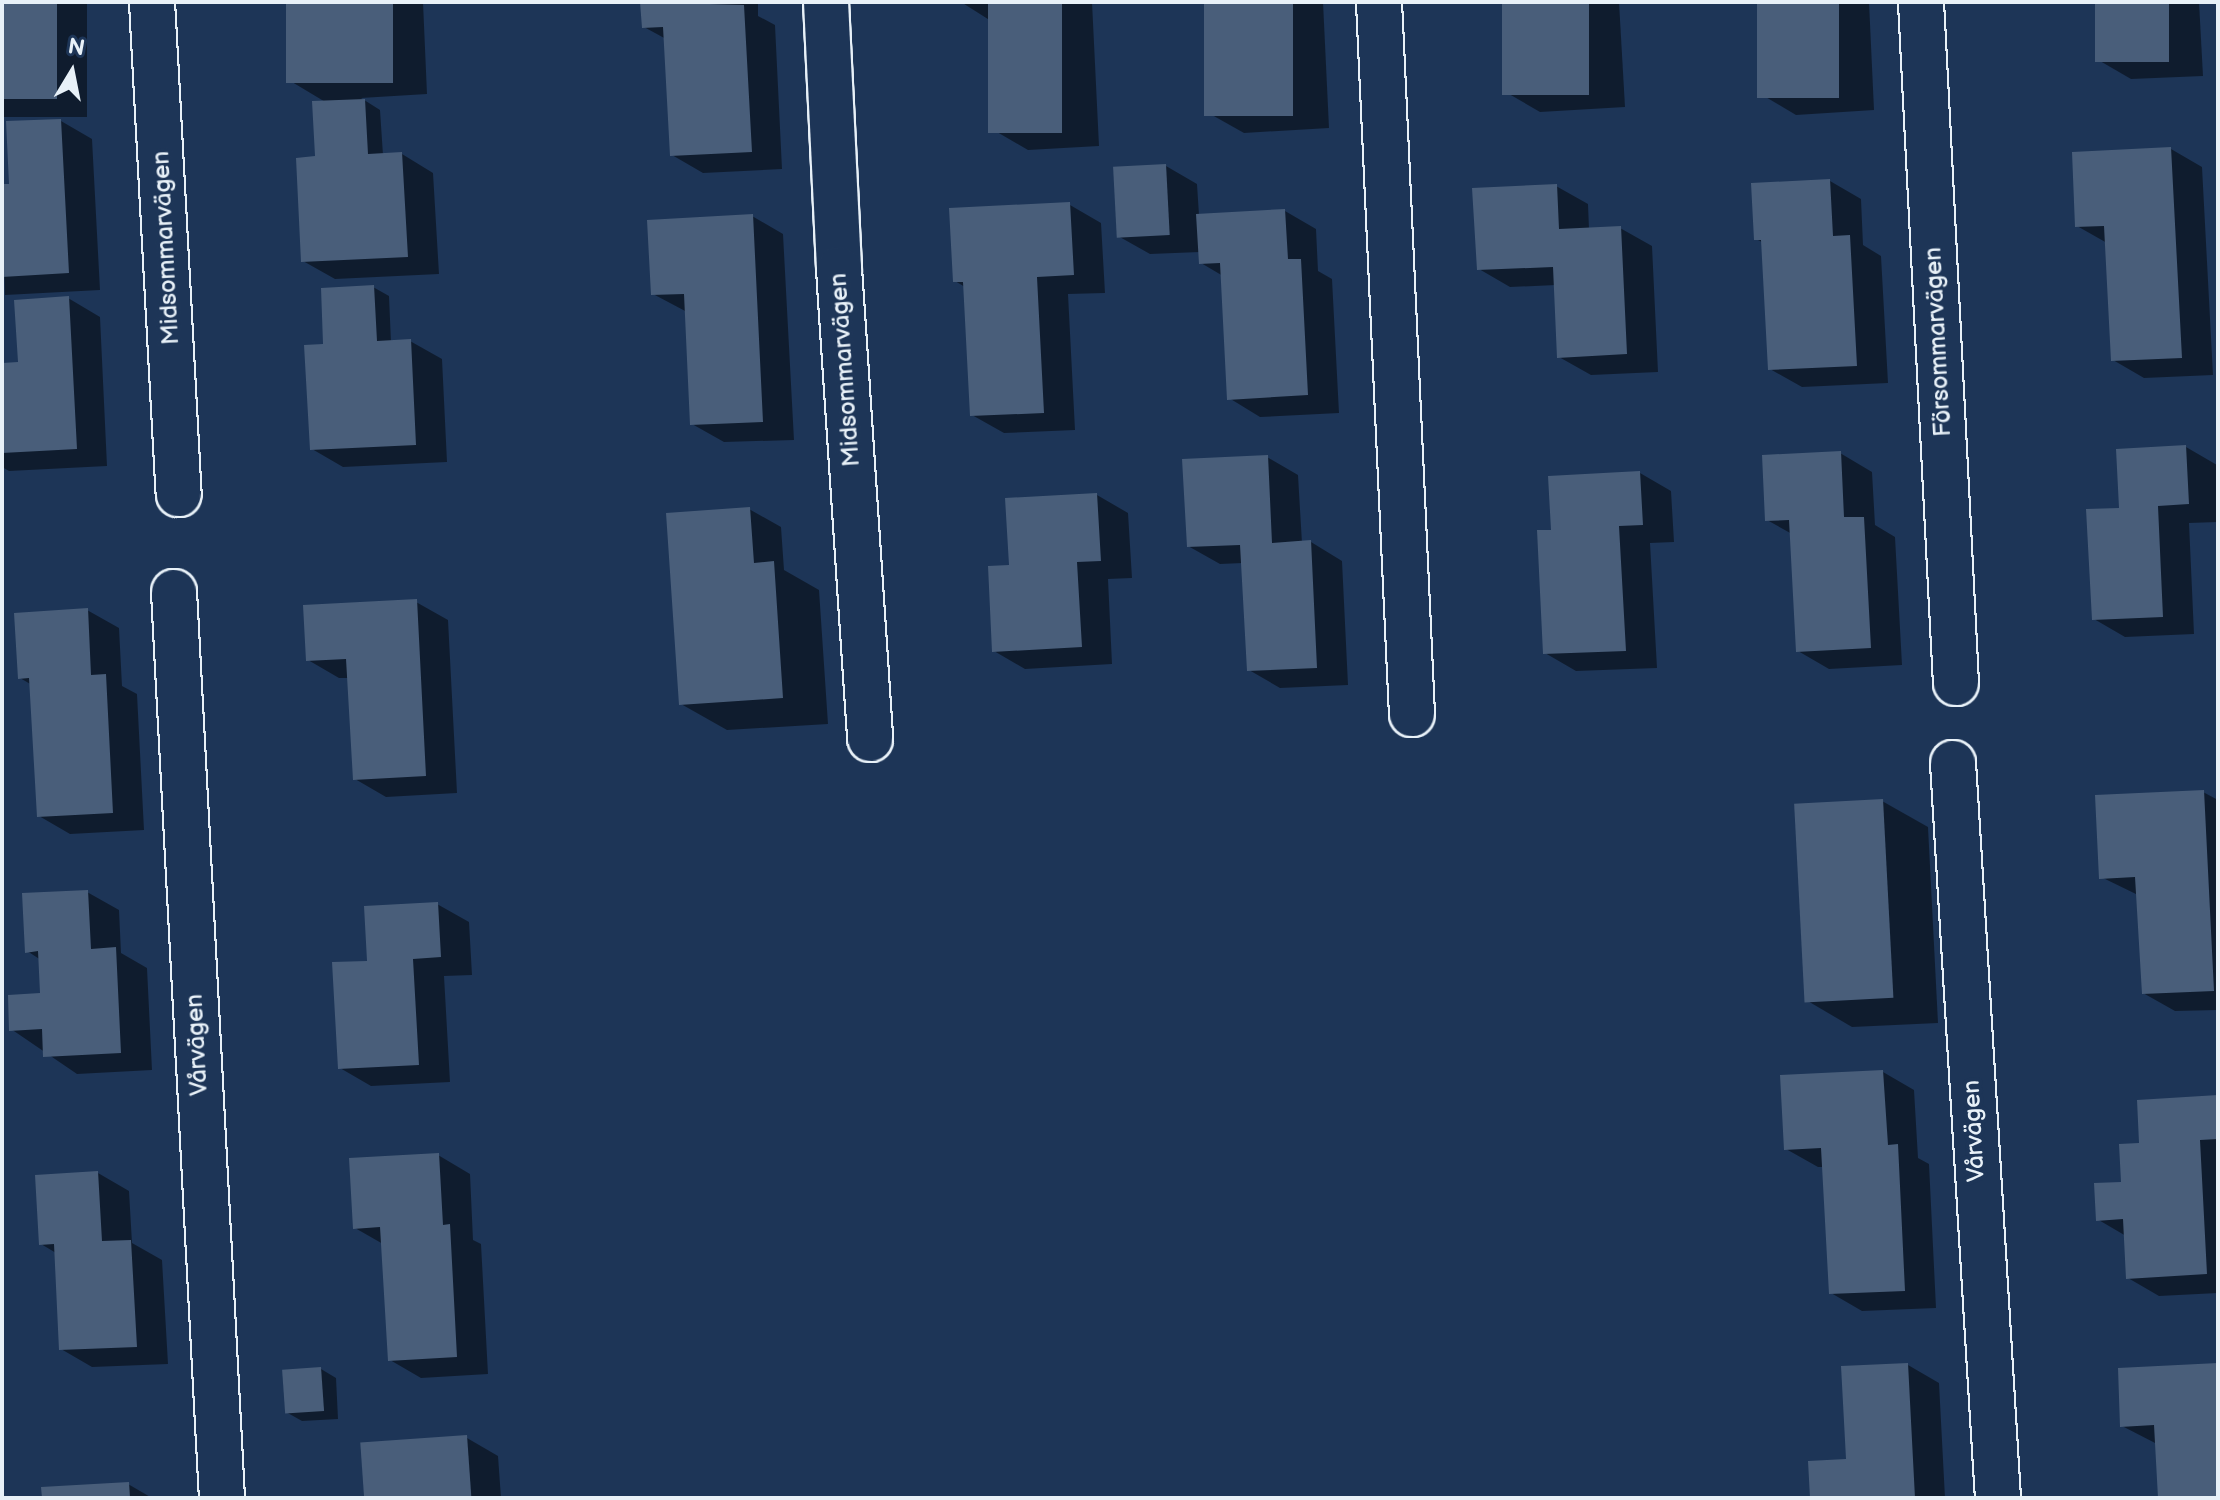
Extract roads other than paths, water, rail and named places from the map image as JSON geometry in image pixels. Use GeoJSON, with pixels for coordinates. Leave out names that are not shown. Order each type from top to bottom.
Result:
{"type":"FeatureCollection","features":[{"type":"Feature","properties":{"kind":"street","name":"Midsommarvägen"},"geometry":{"type":"LineString","coordinates":[[152,2],[179,494]]}},
{"type":"Feature","properties":{"kind":"street","name":"Midsommarvägen"},"geometry":{"type":"LineString","coordinates":[[826,2],[839,269],[870,739]]}},
{"type":"Feature","properties":{"kind":"street"},"geometry":{"type":"LineString","coordinates":[[1379,2],[1412,714]]}},
{"type":"Feature","properties":{"kind":"street","name":"Försommarvägen"},"geometry":{"type":"LineString","coordinates":[[1921,2],[1956,683]]}},
{"type":"Feature","properties":{"kind":"street","name":"Vårvägen"},"geometry":{"type":"LineString","coordinates":[[174,592],[222,1498]]}},
{"type":"Feature","properties":{"kind":"street","name":"Vårvägen"},"geometry":{"type":"LineString","coordinates":[[1953,763],[1998,1498]]}}]}
